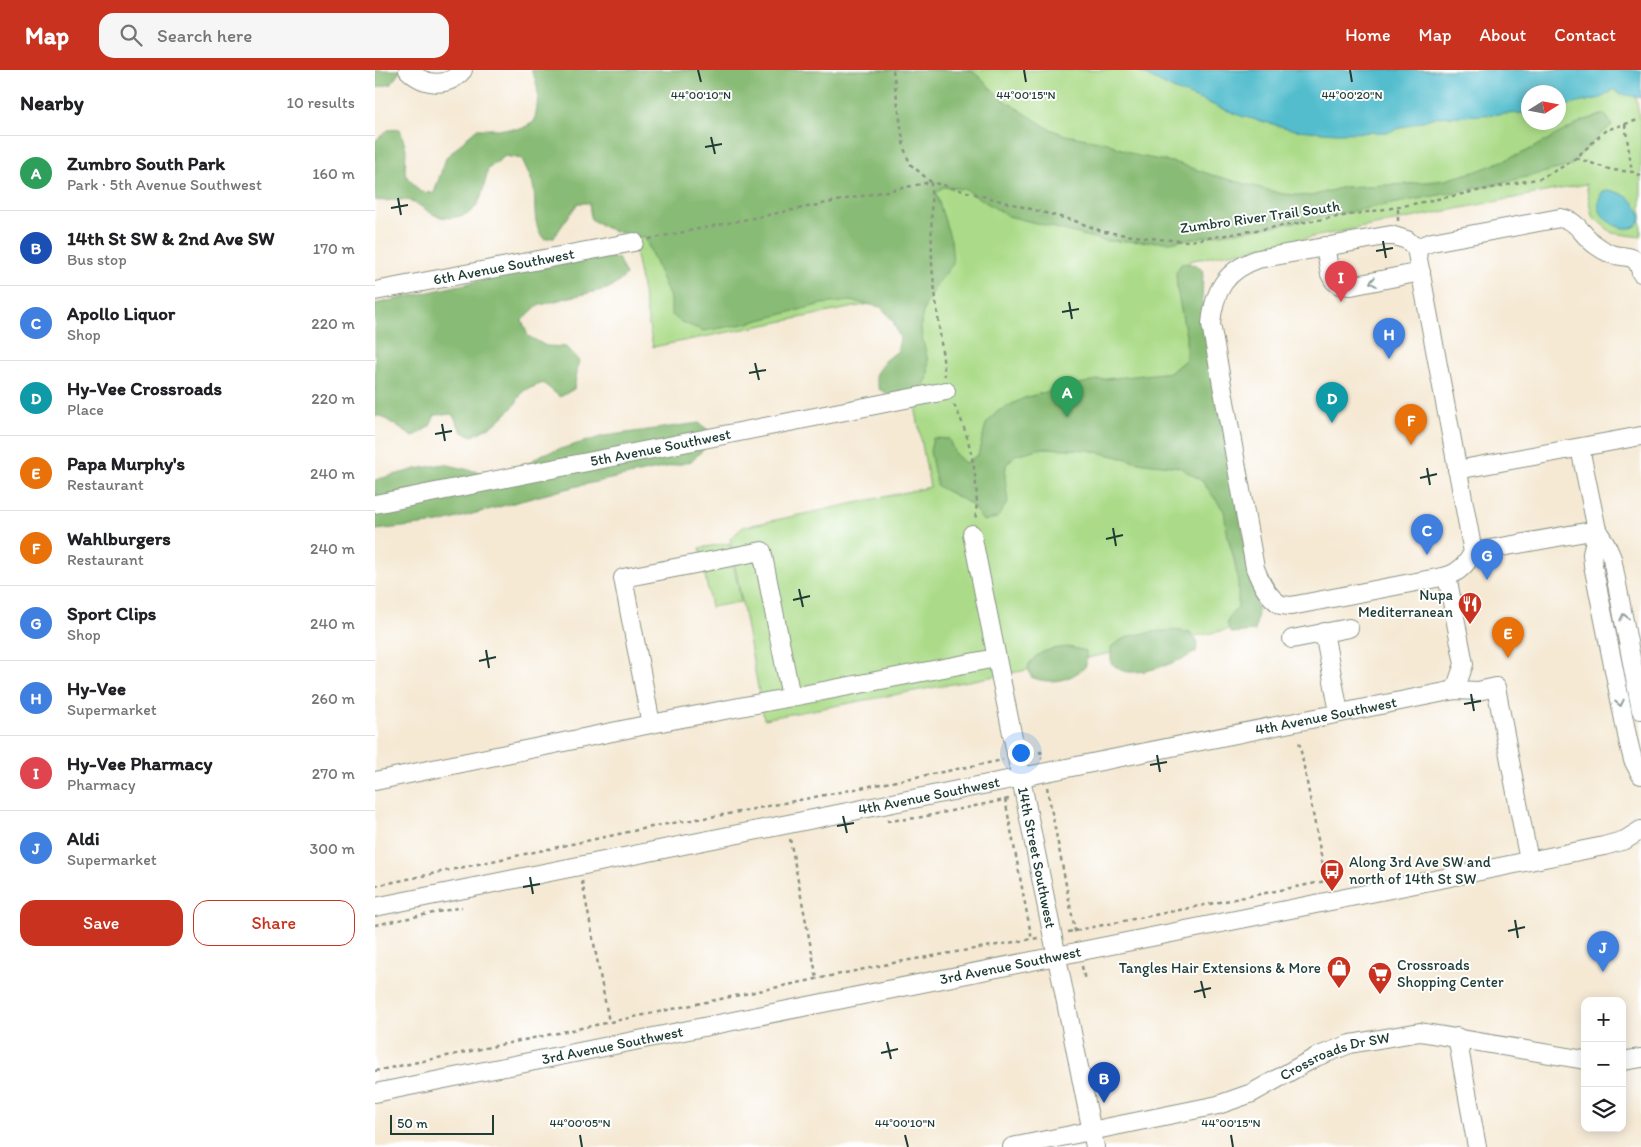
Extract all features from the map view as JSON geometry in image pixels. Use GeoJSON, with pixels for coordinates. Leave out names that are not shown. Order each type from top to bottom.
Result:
{"type":"FeatureCollection","features":[{"type":"Feature","properties":{"kind":"street"},"geometry":{"type":"LineString","coordinates":[[409,70],[419,79],[433,83],[455,78],[463,70]]}},
{"type":"Feature","properties":{"kind":"street"},"geometry":{"type":"LineString","coordinates":[[1416,248],[1432,242],[1560,218],[1568,219],[1576,224],[1595,246],[1611,254],[1635,259],[1640,266],[1641,273]]}},
{"type":"Feature","properties":{"kind":"street"},"geometry":{"type":"LineString","coordinates":[[1391,234],[1407,240],[1416,248],[1473,552],[1468,562],[1456,573],[1447,576],[1291,606],[1281,605],[1275,601],[1260,582],[1255,568],[1211,324],[1212,309],[1216,297],[1222,284],[1243,264],[1258,259],[1391,234]]}},
{"type":"Feature","properties":{"kind":"street","name":"6th Avenue Southwest"},"geometry":{"type":"LineString","coordinates":[[375,292],[634,242]]}},
{"type":"Feature","properties":{"kind":"street"},"geometry":{"type":"LineString","coordinates":[[1325,246],[1329,274],[1339,285],[1351,286],[1421,272]]}},
{"type":"Feature","properties":{"kind":"street","name":"5th Avenue Southwest"},"geometry":{"type":"LineString","coordinates":[[375,504],[946,391]]}},
{"type":"Feature","properties":{"kind":"street"},"geometry":{"type":"LineString","coordinates":[[1457,470],[1641,436]]}},
{"type":"Feature","properties":{"kind":"street"},"geometry":{"type":"LineString","coordinates":[[1580,448],[1597,530],[1612,558],[1634,637],[1641,710]]}},
{"type":"Feature","properties":{"kind":"street"},"geometry":{"type":"LineString","coordinates":[[1473,552],[1597,530]]}},
{"type":"Feature","properties":{"kind":"street"},"geometry":{"type":"LineString","coordinates":[[1597,530],[1592,554],[1593,565],[1628,740],[1633,760],[1641,775]]}},
{"type":"Feature","properties":{"kind":"street","name":"14th Street Southwest"},"geometry":{"type":"LineString","coordinates":[[972,534],[1094,1139]]}},
{"type":"Feature","properties":{"kind":"street"},"geometry":{"type":"LineString","coordinates":[[651,724],[623,578],[762,552],[791,697]]}},
{"type":"Feature","properties":{"kind":"street"},"geometry":{"type":"LineString","coordinates":[[1447,576],[1464,664],[1455,690]]}},
{"type":"Feature","properties":{"kind":"street"},"geometry":{"type":"LineString","coordinates":[[1292,639],[1349,628]]}},
{"type":"Feature","properties":{"kind":"street"},"geometry":{"type":"LineString","coordinates":[[1323,632],[1339,713]]}},
{"type":"Feature","properties":{"kind":"street"},"geometry":{"type":"LineString","coordinates":[[1610,655],[1634,637]]}},
{"type":"Feature","properties":{"kind":"street"},"geometry":{"type":"LineString","coordinates":[[1610,655],[1637,664]]}},
{"type":"Feature","properties":{"kind":"street"},"geometry":{"type":"LineString","coordinates":[[375,781],[651,724],[996,658]]}},
{"type":"Feature","properties":{"kind":"street","name":"4th Avenue Southwest"},"geometry":{"type":"LineString","coordinates":[[375,907],[1455,690],[1478,691],[1496,687],[1529,861]]}},
{"type":"Feature","properties":{"kind":"street","name":"3rd Avenue Southwest"},"geometry":{"type":"LineString","coordinates":[[375,1093],[1529,861],[1615,843],[1633,836],[1641,830]]}},
{"type":"Feature","properties":{"kind":"street","name":"Crossroads Dr SW"},"geometry":{"type":"LineString","coordinates":[[1012,1147],[1094,1139],[1218,1105],[1252,1093],[1316,1057],[1349,1044],[1420,1032],[1581,1059]]}},
{"type":"Feature","properties":{"kind":"street"},"geometry":{"type":"LineString","coordinates":[[1457,1037],[1477,1147]]}},
{"type":"Feature","properties":{"kind":"street"},"geometry":{"type":"LineString","coordinates":[[1626,1060],[1641,1058]]}},
{"type":"Feature","properties":{"kind":"path","name":"Zumbro River Trail South"},"geometry":{"type":"LineString","coordinates":[[893,70],[904,148],[910,164],[931,182],[1075,221],[1104,232],[1157,239],[1189,241],[1398,207],[1541,178],[1576,158],[1607,130],[1641,119]]}},
{"type":"Feature","properties":{"kind":"path"},"geometry":{"type":"LineString","coordinates":[[1625,124],[1633,172]]}},
{"type":"Feature","properties":{"kind":"path"},"geometry":{"type":"LineString","coordinates":[[1576,158],[1612,170],[1633,172],[1641,176]]}},
{"type":"Feature","properties":{"kind":"path"},"geometry":{"type":"LineString","coordinates":[[634,242],[931,182],[932,267],[946,391],[960,416],[974,467],[977,503],[972,534]]}},
{"type":"Feature","properties":{"kind":"path"},"geometry":{"type":"LineString","coordinates":[[375,1071],[898,962],[1032,940],[1326,882],[1299,741]]}},
{"type":"Feature","properties":{"kind":"path"},"geometry":{"type":"LineString","coordinates":[[375,886],[661,825],[728,814],[998,761]]}},
{"type":"Feature","properties":{"kind":"path"},"geometry":{"type":"LineString","coordinates":[[1047,791],[1075,930]]}},
{"type":"Feature","properties":{"kind":"path"},"geometry":{"type":"LineString","coordinates":[[882,822],[917,818],[1005,800],[1032,940]]}},
{"type":"Feature","properties":{"kind":"path"},"geometry":{"type":"LineString","coordinates":[[790,839],[817,979]]}},
{"type":"Feature","properties":{"kind":"path"},"geometry":{"type":"LineString","coordinates":[[582,881],[609,1022]]}},
{"type":"Feature","properties":{"kind":"green space"},"geometry":{"type":"Polygon","coordinates":[[[375,70],[401,70],[391,84],[375,88],[375,70]]]}},
{"type":"Feature","properties":{"kind":"green space"},"geometry":{"type":"Polygon","coordinates":[[[531,70],[968,70],[975,73],[1001,98],[1048,128],[1065,135],[1105,142],[1138,156],[1177,163],[1212,175],[1283,194],[1311,196],[1344,187],[1445,180],[1477,171],[1525,152],[1582,121],[1605,114],[1612,125],[1597,137],[1570,166],[1494,185],[1279,225],[1170,242],[1106,241],[1008,216],[964,189],[943,187],[936,193],[951,240],[953,264],[932,292],[922,316],[921,331],[928,362],[928,377],[919,392],[893,397],[879,389],[875,375],[885,360],[897,352],[900,339],[893,321],[881,307],[851,301],[822,304],[744,324],[704,331],[681,322],[671,314],[671,300],[645,238],[617,232],[597,223],[591,219],[589,203],[578,203],[554,237],[544,239],[537,226],[533,185],[522,159],[505,156],[488,169],[480,200],[471,212],[461,216],[446,218],[437,216],[406,200],[375,200],[375,141],[388,130],[400,129],[406,149],[405,174],[420,192],[434,193],[446,158],[476,129],[521,129],[534,122],[537,89],[531,70]]]}},
{"type":"Feature","properties":{"kind":"green space"},"geometry":{"type":"Polygon","coordinates":[[[602,70],[1631,70],[1641,125],[1641,237],[1612,233],[1592,216],[1586,184],[1189,261],[1256,624],[1022,671],[764,719],[730,539],[743,527],[930,487],[895,299],[653,347],[602,70]]]}},
{"type":"Feature","properties":{"kind":"green space"},"geometry":{"type":"Polygon","coordinates":[[[606,257],[618,258],[626,275],[618,283],[607,289],[537,306],[522,320],[528,336],[546,346],[566,347],[579,361],[574,389],[560,397],[543,383],[523,391],[514,406],[496,423],[473,436],[462,432],[452,414],[435,415],[430,426],[413,437],[381,416],[375,416],[375,304],[524,271],[606,257]]]}},
{"type":"Feature","properties":{"kind":"green space"},"geometry":{"type":"Polygon","coordinates":[[[1182,263],[1197,265],[1203,271],[1202,301],[1207,338],[1258,613],[1255,631],[1231,633],[1227,623],[1238,607],[1238,582],[1224,511],[1202,481],[1179,467],[1144,463],[1088,450],[1043,448],[1015,455],[1006,465],[1005,478],[1008,502],[997,518],[983,521],[971,504],[937,486],[930,451],[933,438],[949,439],[955,454],[965,463],[978,455],[986,424],[998,411],[1024,398],[1097,380],[1171,372],[1186,359],[1186,336],[1177,289],[1176,272],[1182,263]]]}},
{"type":"Feature","properties":{"kind":"green space"},"geometry":{"type":"Polygon","coordinates":[[[699,423],[711,432],[704,449],[690,462],[573,487],[439,523],[375,530],[375,480],[444,464],[495,476],[520,468],[543,454],[604,436],[699,423]]]}},
{"type":"Feature","properties":{"kind":"green space"},"geometry":{"type":"Polygon","coordinates":[[[729,543],[741,602],[711,607],[700,548],[729,543]]]}},
{"type":"Feature","properties":{"kind":"green space"},"geometry":{"type":"Polygon","coordinates":[[[1171,630],[1190,632],[1197,642],[1196,652],[1170,664],[1138,672],[1121,670],[1111,663],[1111,647],[1125,638],[1139,634],[1171,630]]]}},
{"type":"Feature","properties":{"kind":"green space"},"geometry":{"type":"Polygon","coordinates":[[[1068,647],[1086,651],[1086,666],[1080,671],[1067,678],[1053,681],[1031,677],[1028,666],[1040,653],[1068,647]]]}},
{"type":"Feature","properties":{"kind":"water"},"geometry":{"type":"Polygon","coordinates":[[[1136,70],[1641,70],[1641,98],[1618,93],[1615,89],[1601,98],[1566,106],[1566,85],[1521,85],[1521,113],[1435,117],[1388,132],[1337,133],[1295,130],[1241,116],[1173,89],[1136,70]]]}},
{"type":"Feature","properties":{"kind":"water"},"geometry":{"type":"Polygon","coordinates":[[[1607,190],[1624,195],[1633,202],[1641,217],[1638,225],[1631,228],[1622,228],[1613,225],[1605,219],[1600,211],[1599,202],[1603,191],[1607,190]]]}},
{"type":"Feature","properties":{"kind":"place","name":"Hy-Vee Pharmacy"},"geometry":{"type":"Point","coordinates":[1341,302]}},
{"type":"Feature","properties":{"kind":"place","name":"Hy-Vee"},"geometry":{"type":"Point","coordinates":[1389,359]}},
{"type":"Feature","properties":{"kind":"place","name":"Zumbro South Park"},"geometry":{"type":"Point","coordinates":[1067,417]}},
{"type":"Feature","properties":{"kind":"place","name":"Hy-Vee Crossroads"},"geometry":{"type":"Point","coordinates":[1332,423]}},
{"type":"Feature","properties":{"kind":"place","name":"Wahlburgers"},"geometry":{"type":"Point","coordinates":[1411,445]}},
{"type":"Feature","properties":{"kind":"place","name":"Apollo Liquor"},"geometry":{"type":"Point","coordinates":[1427,555]}},
{"type":"Feature","properties":{"kind":"place","name":"Sport Clips"},"geometry":{"type":"Point","coordinates":[1487,580]}},
{"type":"Feature","properties":{"kind":"place","name":"Nupa Mediterranean"},"geometry":{"type":"Point","coordinates":[1470,625]}},
{"type":"Feature","properties":{"kind":"place","name":"Papa Murphy's"},"geometry":{"type":"Point","coordinates":[1508,658]}},
{"type":"Feature","properties":{"kind":"place","name":"Along 3rd Ave SW and north of 14th St SW"},"geometry":{"type":"Point","coordinates":[1332,892]}},
{"type":"Feature","properties":{"kind":"place","name":"Aldi"},"geometry":{"type":"Point","coordinates":[1603,972]}},
{"type":"Feature","properties":{"kind":"place","name":"Tangles Hair Extensions & More"},"geometry":{"type":"Point","coordinates":[1339,989]}},
{"type":"Feature","properties":{"kind":"place","name":"Crossroads Shopping Center"},"geometry":{"type":"Point","coordinates":[1380,995]}},
{"type":"Feature","properties":{"kind":"place","name":"14th St SW & 2nd Ave SW"},"geometry":{"type":"Point","coordinates":[1104,1103]}}]}
